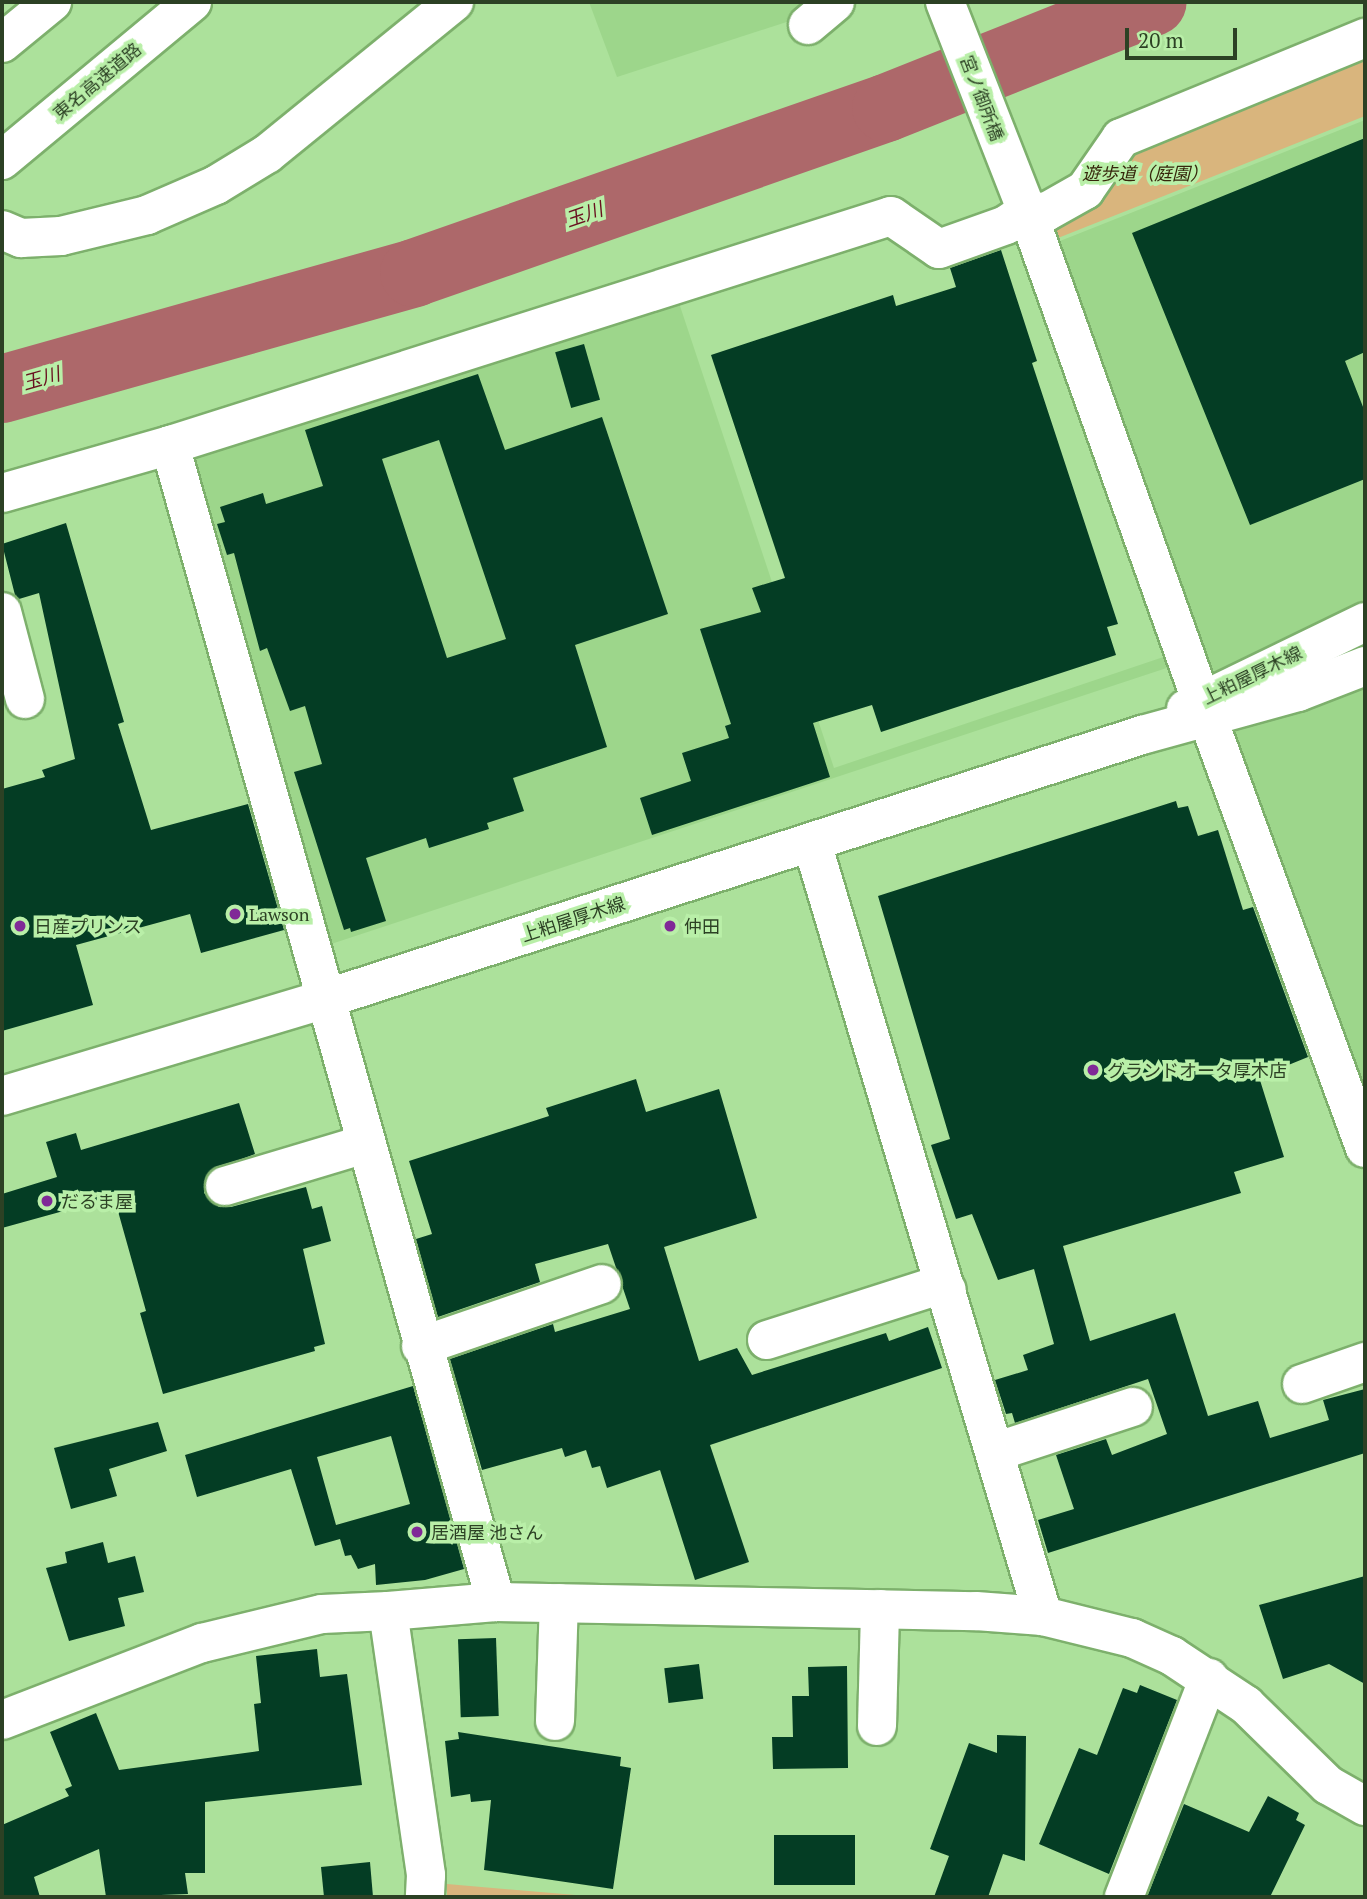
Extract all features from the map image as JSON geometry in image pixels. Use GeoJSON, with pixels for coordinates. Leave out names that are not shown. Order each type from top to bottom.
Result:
{"type":"FeatureCollection","features":[{"type":"Feature","properties":{"kind":"main road"},"geometry":{"type":"LineString","coordinates":[[7,39],[52,2]]}},
{"type":"Feature","properties":{"kind":"main road","name":"東名高速道路"},"geometry":{"type":"LineString","coordinates":[[2,160],[192,2]]}},
{"type":"Feature","properties":{"kind":"main road"},"geometry":{"type":"LineString","coordinates":[[2,230],[21,238],[61,236],[146,215],[216,185],[267,154],[454,2]]}},
{"type":"Feature","properties":{"kind":"main road","name":"宮ノ御所橋"},"geometry":{"type":"LineString","coordinates":[[945,2],[1024,203],[1204,710],[1365,1148]]}},
{"type":"Feature","properties":{"kind":"main road"},"geometry":{"type":"LineString","coordinates":[[2,493],[170,445],[891,216],[939,249],[1006,225],[1024,203],[1046,212],[1084,190],[1121,138],[1365,38]]}},
{"type":"Feature","properties":{"kind":"main road"},"geometry":{"type":"LineString","coordinates":[[170,445],[421,1346],[496,1602]]}},
{"type":"Feature","properties":{"kind":"main road"},"geometry":{"type":"LineString","coordinates":[[2,612],[25,699]]}},
{"type":"Feature","properties":{"kind":"main road","name":"上粕屋厚木線"},"geometry":{"type":"LineString","coordinates":[[1204,710],[1365,622]]}},
{"type":"Feature","properties":{"kind":"main road","name":"上粕屋厚木線"},"geometry":{"type":"LineString","coordinates":[[2,1096],[325,999],[812,843],[1142,735],[1204,710],[1365,666]]}},
{"type":"Feature","properties":{"kind":"main road"},"geometry":{"type":"LineString","coordinates":[[812,843],[1043,1616]]}},
{"type":"Feature","properties":{"kind":"main road"},"geometry":{"type":"LineString","coordinates":[[225,1186],[365,1144]]}},
{"type":"Feature","properties":{"kind":"main road"},"geometry":{"type":"LineString","coordinates":[[421,1346],[602,1283]]}},
{"type":"Feature","properties":{"kind":"main road"},"geometry":{"type":"LineString","coordinates":[[767,1340],[933,1287],[947,1290]]}},
{"type":"Feature","properties":{"kind":"main road"},"geometry":{"type":"LineString","coordinates":[[1302,1384],[1365,1362]]}},
{"type":"Feature","properties":{"kind":"main road"},"geometry":{"type":"LineString","coordinates":[[995,1452],[1133,1407]]}},
{"type":"Feature","properties":{"kind":"main road"},"geometry":{"type":"LineString","coordinates":[[2,1720],[202,1643],[322,1614],[496,1602],[880,1609],[1043,1616],[1132,1638],[1209,1678],[1246,1704],[1328,1785],[1365,1806]]}},
{"type":"Feature","properties":{"kind":"main road"},"geometry":{"type":"LineString","coordinates":[[555,1721],[559,1603]]}},
{"type":"Feature","properties":{"kind":"main road"},"geometry":{"type":"LineString","coordinates":[[877,1726],[880,1609]]}},
{"type":"Feature","properties":{"kind":"main road"},"geometry":{"type":"LineString","coordinates":[[388,1611],[426,1875],[425,1897]]}},
{"type":"Feature","properties":{"kind":"main road"},"geometry":{"type":"LineString","coordinates":[[1124,1897],[1209,1678]]}},
{"type":"Feature","properties":{"kind":"shaded area"},"geometry":{"type":"Polygon","coordinates":[[[589,2],[821,2],[802,17],[617,77],[589,2]]]}},
{"type":"Feature","properties":{"kind":"shaded area"},"geometry":{"type":"Polygon","coordinates":[[[1365,120],[1365,1088],[1206,655],[319,948],[187,460],[677,297],[834,768],[1199,645],[1060,241],[1365,120]]]}},
{"type":"Feature","properties":{"kind":"green space","name":"遊歩道（庭園）"},"geometry":{"type":"Polygon","coordinates":[[[1365,56],[1365,116],[1058,238],[1051,216],[1116,154],[1365,56]]]}},
{"type":"Feature","properties":{"kind":"green space"},"geometry":{"type":"Polygon","coordinates":[[[447,1884],[599,1897],[447,1897],[447,1884]]]}},
{"type":"Feature","properties":{"kind":"building"},"geometry":{"type":"Polygon","coordinates":[[[1365,138],[1365,352],[1345,361],[1365,412],[1365,479],[1250,525],[1132,233],[1365,138]]]}},
{"type":"Feature","properties":{"kind":"building"},"geometry":{"type":"Polygon","coordinates":[[[1001,250],[1037,361],[1032,363],[1118,624],[1107,627],[1116,655],[881,732],[872,705],[813,723],[830,777],[652,835],[640,798],[691,781],[682,753],[729,738],[725,726],[731,724],[700,629],[761,612],[752,588],[785,578],[711,355],[893,295],[896,306],[956,287],[950,268],[1001,250]]]}},
{"type":"Feature","properties":{"kind":"building"},"geometry":{"type":"Polygon","coordinates":[[[584,344],[600,400],[571,408],[555,352],[584,344]]]}},
{"type":"Feature","properties":{"kind":"building"},"geometry":{"type":"Polygon","coordinates":[[[478,374],[505,450],[602,417],[668,614],[575,645],[607,747],[513,778],[524,811],[487,823],[489,829],[429,848],[426,838],[366,858],[386,921],[351,932],[350,928],[344,930],[294,772],[322,764],[305,706],[290,711],[267,648],[260,651],[234,553],[227,555],[217,524],[225,522],[220,507],[263,493],[266,504],[323,486],[305,430],[478,374]],[[439,440],[382,459],[447,658],[506,639],[439,440]]]}},
{"type":"Feature","properties":{"kind":"building"},"geometry":{"type":"Polygon","coordinates":[[[66,523],[124,722],[118,724],[151,830],[248,804],[284,930],[201,953],[190,914],[76,945],[93,1005],[2,1031],[2,789],[45,777],[42,770],[75,759],[39,593],[19,599],[15,595],[2,544],[66,523]]]}},
{"type":"Feature","properties":{"kind":"building"},"geometry":{"type":"Polygon","coordinates":[[[1176,801],[1178,808],[1188,806],[1198,836],[1218,830],[1243,910],[1253,907],[1308,1057],[1259,1077],[1284,1157],[1234,1172],[1241,1193],[1063,1246],[1090,1341],[1175,1313],[1208,1416],[1258,1401],[1270,1438],[1329,1420],[1323,1400],[1365,1389],[1365,1453],[1048,1553],[1038,1520],[1074,1509],[1056,1455],[1106,1439],[1112,1455],[1167,1434],[1148,1379],[1015,1423],[1012,1413],[1006,1414],[995,1380],[1028,1370],[1023,1355],[1054,1344],[1034,1269],[998,1280],[972,1214],[956,1219],[931,1145],[950,1139],[878,896],[1176,801]]]}},
{"type":"Feature","properties":{"kind":"building"},"geometry":{"type":"Polygon","coordinates":[[[636,1079],[646,1112],[719,1089],[757,1218],[664,1247],[699,1361],[737,1348],[752,1375],[886,1333],[889,1341],[928,1327],[942,1368],[710,1445],[749,1562],[695,1580],[660,1470],[607,1488],[600,1466],[592,1468],[586,1450],[565,1457],[562,1448],[482,1470],[450,1359],[553,1324],[555,1332],[630,1309],[608,1244],[535,1264],[540,1282],[438,1317],[416,1239],[432,1234],[409,1161],[549,1116],[546,1108],[636,1079]]]}},
{"type":"Feature","properties":{"kind":"building"},"geometry":{"type":"Polygon","coordinates":[[[239,1103],[255,1154],[210,1171],[204,1193],[219,1207],[231,1207],[306,1187],[312,1209],[322,1206],[331,1241],[303,1249],[325,1344],[314,1347],[315,1351],[163,1394],[140,1313],[146,1311],[114,1197],[2,1228],[2,1194],[57,1177],[46,1142],[76,1133],[81,1150],[239,1103]]]}},
{"type":"Feature","properties":{"kind":"building"},"geometry":{"type":"Polygon","coordinates":[[[413,1386],[464,1569],[425,1580],[376,1585],[375,1564],[358,1569],[351,1555],[345,1556],[340,1539],[315,1546],[291,1469],[197,1497],[185,1455],[413,1386]],[[391,1436],[317,1457],[336,1525],[410,1504],[391,1436]]]}},
{"type":"Feature","properties":{"kind":"building"},"geometry":{"type":"Polygon","coordinates":[[[158,1422],[167,1451],[109,1469],[117,1496],[71,1509],[54,1448],[158,1422]]]}},
{"type":"Feature","properties":{"kind":"building"},"geometry":{"type":"Polygon","coordinates":[[[103,1542],[108,1563],[135,1556],[144,1592],[118,1598],[125,1626],[69,1641],[46,1568],[67,1563],[65,1552],[103,1542]]]}},
{"type":"Feature","properties":{"kind":"building"},"geometry":{"type":"Polygon","coordinates":[[[1365,1576],[1365,1684],[1329,1664],[1283,1679],[1259,1605],[1365,1576]]]}},
{"type":"Feature","properties":{"kind":"building"},"geometry":{"type":"Polygon","coordinates":[[[496,1638],[499,1716],[461,1717],[458,1639],[496,1638]]]}},
{"type":"Feature","properties":{"kind":"building"},"geometry":{"type":"Polygon","coordinates":[[[317,1649],[320,1677],[347,1674],[362,1785],[205,1802],[205,1873],[185,1873],[188,1894],[106,1897],[99,1849],[34,1877],[40,1897],[2,1897],[2,1825],[69,1796],[65,1789],[72,1786],[50,1732],[96,1713],[119,1770],[259,1751],[254,1704],[261,1703],[256,1656],[317,1649]]]}},
{"type":"Feature","properties":{"kind":"building"},"geometry":{"type":"Polygon","coordinates":[[[699,1664],[703,1699],[669,1703],[664,1668],[699,1664]]]}},
{"type":"Feature","properties":{"kind":"building"},"geometry":{"type":"Polygon","coordinates":[[[847,1666],[848,1768],[773,1769],[772,1737],[793,1737],[792,1696],[809,1696],[808,1667],[847,1666]]]}},
{"type":"Feature","properties":{"kind":"building"},"geometry":{"type":"Polygon","coordinates":[[[1140,1685],[1177,1700],[1109,1874],[1039,1844],[1079,1748],[1097,1755],[1123,1688],[1137,1693],[1140,1685]]]}},
{"type":"Feature","properties":{"kind":"building"},"geometry":{"type":"Polygon","coordinates":[[[458,1732],[621,1757],[620,1766],[631,1768],[613,1889],[484,1870],[491,1800],[471,1802],[470,1794],[451,1797],[445,1741],[459,1739],[458,1732]]]}},
{"type":"Feature","properties":{"kind":"building"},"geometry":{"type":"Polygon","coordinates":[[[997,1735],[1026,1736],[1025,1861],[1003,1854],[988,1897],[934,1897],[949,1856],[930,1849],[969,1743],[997,1753],[997,1735]]]}},
{"type":"Feature","properties":{"kind":"building"},"geometry":{"type":"Polygon","coordinates":[[[1268,1796],[1299,1813],[1296,1820],[1305,1825],[1270,1897],[1147,1897],[1184,1804],[1249,1832],[1268,1796]]]}},
{"type":"Feature","properties":{"kind":"building"},"geometry":{"type":"Polygon","coordinates":[[[774,1835],[855,1835],[855,1885],[774,1885],[774,1835]]]}},
{"type":"Feature","properties":{"kind":"building"},"geometry":{"type":"Polygon","coordinates":[[[370,1862],[373,1897],[324,1897],[321,1867],[370,1862]]]}},
{"type":"Feature","properties":{"kind":"waterway","name":"玉川"},"geometry":{"type":"LineString","coordinates":[[2,389],[414,273],[886,108],[1153,2]]}},
{"type":"Feature","properties":{"kind":"place","name":"Lawson"},"geometry":{"type":"Point","coordinates":[235,914]}},
{"type":"Feature","properties":{"kind":"place","name":"日産プリンス"},"geometry":{"type":"Point","coordinates":[20,926]}},
{"type":"Feature","properties":{"kind":"place","name":"仲田"},"geometry":{"type":"Point","coordinates":[670,926]}},
{"type":"Feature","properties":{"kind":"place","name":"グランドオータ厚木店"},"geometry":{"type":"Point","coordinates":[1093,1070]}},
{"type":"Feature","properties":{"kind":"place","name":"だるま屋"},"geometry":{"type":"Point","coordinates":[47,1201]}},
{"type":"Feature","properties":{"kind":"place","name":"居酒屋 池さん"},"geometry":{"type":"Point","coordinates":[417,1532]}}]}
